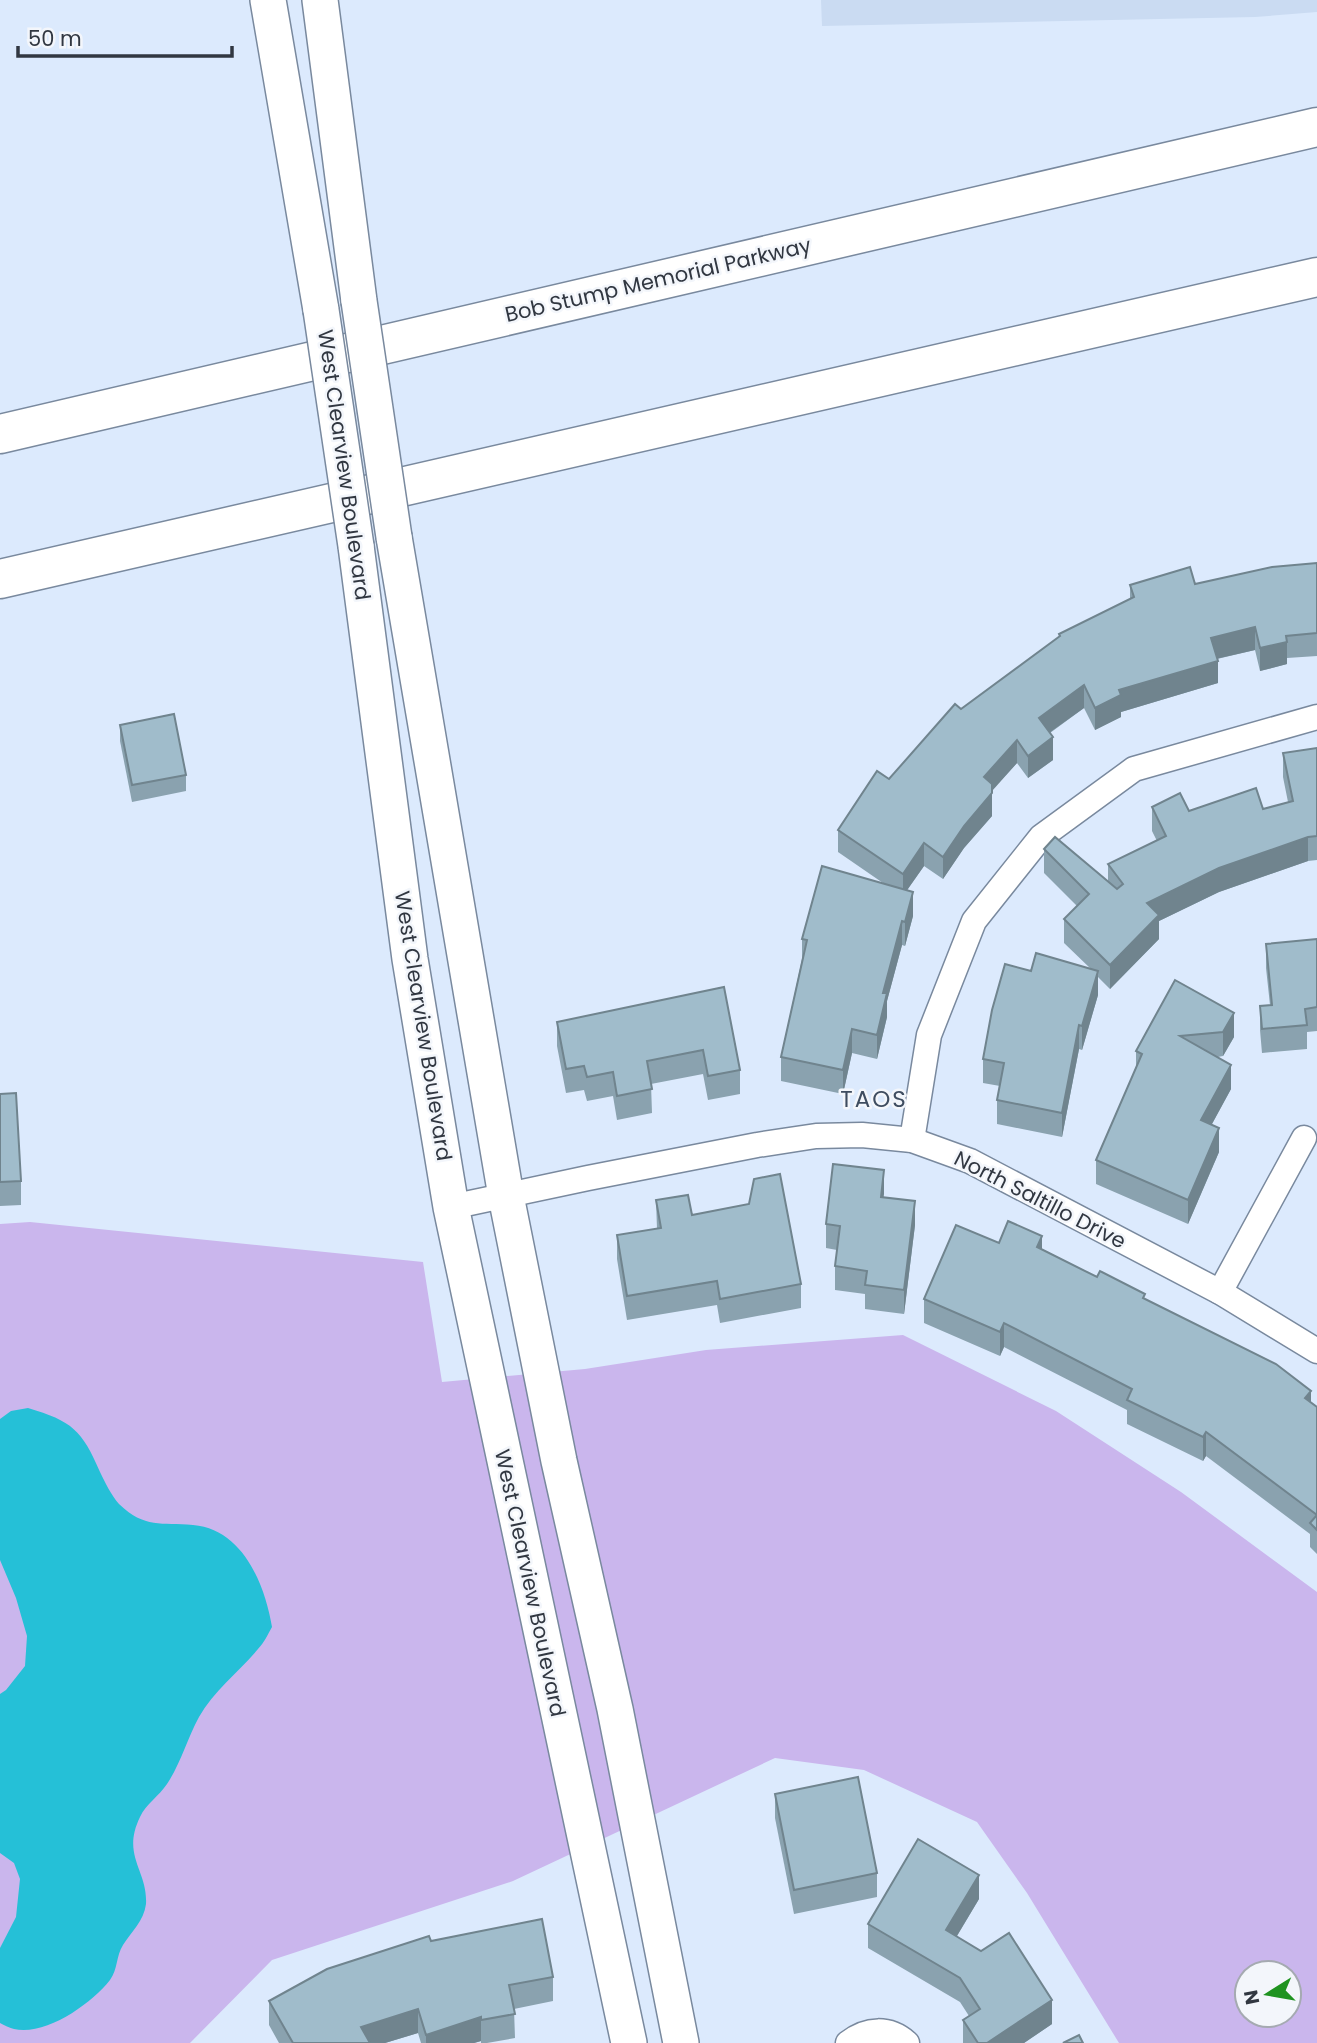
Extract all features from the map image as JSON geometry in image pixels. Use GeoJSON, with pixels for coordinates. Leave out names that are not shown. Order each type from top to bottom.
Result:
{"type":"FeatureCollection","features":[{"type":"Feature","properties":{"kind":"highway","name":"Bob Stump Memorial Parkway"},"geometry":{"type":"LineString","coordinates":[[0,434],[1317,127]]}},
{"type":"Feature","properties":{"kind":"highway"},"geometry":{"type":"LineString","coordinates":[[0,579],[1317,277]]}},
{"type":"Feature","properties":{"kind":"street","name":"West Clearview Boulevard"},"geometry":{"type":"LineString","coordinates":[[268,0],[321,310],[356,546],[410,959],[451,1208],[629,2043]]}},
{"type":"Feature","properties":{"kind":"street","name":"West Clearview Boulevard"},"geometry":{"type":"LineString","coordinates":[[320,0],[359,301],[394,537],[506,1196],[559,1461],[615,1709],[681,2043]]}},
{"type":"Feature","properties":{"kind":"street"},"geometry":{"type":"LineString","coordinates":[[912,1140],[929,1035],[974,922],[1041,837],[1134,769],[1317,717]]}},
{"type":"Feature","properties":{"kind":"street","name":"North Saltillo Drive"},"geometry":{"type":"LineString","coordinates":[[451,1208],[757,1145],[816,1136],[862,1135],[912,1140],[970,1161],[1220,1292],[1317,1351]]}},
{"type":"Feature","properties":{"kind":"street"},"geometry":{"type":"LineString","coordinates":[[1220,1292],[1304,1138]]}},
{"type":"Feature","properties":{"kind":"street"},"geometry":{"type":"LineString","coordinates":[[848,2043],[861,2034],[874,2031],[888,2032],[907,2043]]}},
{"type":"Feature","properties":{"kind":"shaded area"},"geometry":{"type":"Polygon","coordinates":[[[821,0],[1317,0],[1317,12],[1255,17],[822,26],[821,0]]]}},
{"type":"Feature","properties":{"kind":"shaded area"},"geometry":{"type":"Polygon","coordinates":[[[30,1222],[423,1262],[442,1382],[585,1369],[706,1350],[903,1335],[1056,1411],[1181,1492],[1317,1592],[1317,2043],[1119,2043],[1027,1893],[977,1822],[864,1770],[775,1758],[513,1881],[272,1960],[190,2043],[0,2043],[0,1224],[30,1222]]]}},
{"type":"Feature","properties":{"kind":"water"},"geometry":{"type":"Polygon","coordinates":[[[28,1408],[55,1418],[74,1429],[87,1446],[113,1497],[128,1512],[154,1523],[193,1525],[210,1529],[238,1548],[257,1577],[272,1627],[260,1647],[205,1707],[172,1776],[140,1817],[133,1842],[146,1892],[145,1910],[121,1949],[113,1976],[80,2008],[53,2023],[27,2030],[14,2029],[0,2023],[0,1948],[16,1917],[20,1879],[14,1863],[0,1853],[0,1694],[25,1666],[27,1636],[16,1598],[0,1560],[0,1419],[11,1411],[28,1408]]]}},
{"type":"Feature","properties":{"kind":"building"},"geometry":{"type":"Polygon","coordinates":[[[1317,563],[1317,633],[1286,636],[1287,642],[1260,648],[1255,627],[1211,638],[1218,661],[1119,690],[1121,695],[1095,708],[1084,685],[1039,718],[1053,737],[1028,756],[1017,740],[984,777],[992,784],[992,793],[964,826],[943,857],[924,843],[903,874],[838,830],[877,771],[889,779],[955,704],[961,709],[1060,636],[1059,634],[1134,597],[1130,585],[1190,567],[1195,584],[1272,567],[1317,563]]]}},
{"type":"Feature","properties":{"kind":"building"},"geometry":{"type":"Polygon","coordinates":[[[174,714],[186,775],[132,785],[120,725],[174,714]]]}},
{"type":"Feature","properties":{"kind":"building"},"geometry":{"type":"Polygon","coordinates":[[[1317,748],[1317,836],[1219,868],[1147,903],[1159,915],[1110,965],[1064,919],[1089,894],[1044,849],[1055,837],[1117,889],[1123,884],[1108,864],[1166,836],[1152,807],[1180,793],[1189,811],[1256,788],[1263,809],[1293,801],[1283,753],[1317,748]]]}},
{"type":"Feature","properties":{"kind":"building"},"geometry":{"type":"Polygon","coordinates":[[[822,866],[913,892],[905,922],[902,921],[883,993],[887,993],[877,1035],[852,1029],[843,1070],[781,1057],[807,940],[802,939],[822,866]]]}},
{"type":"Feature","properties":{"kind":"building"},"geometry":{"type":"Polygon","coordinates":[[[1317,939],[1317,1007],[1305,1009],[1307,1025],[1262,1029],[1260,1006],[1272,1005],[1266,944],[1317,939]]]}},
{"type":"Feature","properties":{"kind":"building"},"geometry":{"type":"Polygon","coordinates":[[[1036,953],[1098,971],[1082,1026],[1079,1025],[1062,1113],[997,1100],[1004,1063],[983,1059],[992,1010],[1005,964],[1031,971],[1036,953]]]}},
{"type":"Feature","properties":{"kind":"building"},"geometry":{"type":"Polygon","coordinates":[[[1175,980],[1234,1013],[1223,1032],[1180,1036],[1231,1065],[1201,1120],[1219,1128],[1188,1200],[1096,1160],[1142,1054],[1136,1051],[1175,980]]]}},
{"type":"Feature","properties":{"kind":"building"},"geometry":{"type":"Polygon","coordinates":[[[724,987],[740,1070],[708,1076],[703,1050],[647,1061],[652,1089],[617,1096],[613,1072],[587,1077],[584,1066],[566,1069],[557,1022],[724,987]]]}},
{"type":"Feature","properties":{"kind":"building"},"geometry":{"type":"Polygon","coordinates":[[[16,1093],[21,1181],[0,1182],[0,1094],[16,1093]]]}},
{"type":"Feature","properties":{"kind":"building"},"geometry":{"type":"Polygon","coordinates":[[[833,1164],[884,1170],[881,1197],[915,1201],[904,1290],[865,1285],[867,1271],[835,1266],[840,1226],[826,1224],[833,1164]]]}},
{"type":"Feature","properties":{"kind":"building"},"geometry":{"type":"Polygon","coordinates":[[[780,1174],[801,1284],[720,1299],[717,1281],[627,1296],[617,1235],[661,1228],[656,1200],[688,1195],[692,1215],[749,1204],[754,1179],[780,1174]]]}},
{"type":"Feature","properties":{"kind":"building"},"geometry":{"type":"Polygon","coordinates":[[[1008,1221],[1042,1236],[1037,1247],[1097,1277],[1100,1271],[1145,1294],[1143,1298],[1276,1364],[1311,1391],[1305,1398],[1317,1407],[1317,1515],[1206,1432],[1203,1437],[1127,1400],[1132,1389],[1004,1323],[1000,1332],[924,1299],[956,1225],[999,1243],[1008,1221]]]}},
{"type":"Feature","properties":{"kind":"building"},"geometry":{"type":"Polygon","coordinates":[[[1317,1515],[1317,1530],[1310,1523],[1317,1515]]]}},
{"type":"Feature","properties":{"kind":"building"},"geometry":{"type":"Polygon","coordinates":[[[858,1777],[877,1873],[794,1890],[775,1794],[858,1777]]]}},
{"type":"Feature","properties":{"kind":"building"},"geometry":{"type":"Polygon","coordinates":[[[918,1839],[979,1875],[946,1930],[981,1951],[1009,1933],[1052,2000],[987,2043],[978,2043],[963,2020],[980,2009],[960,1978],[868,1924],[918,1839]]]}},
{"type":"Feature","properties":{"kind":"building"},"geometry":{"type":"Polygon","coordinates":[[[542,1919],[553,1977],[509,1985],[515,2014],[481,2020],[481,2017],[426,2035],[418,2009],[361,2027],[370,2043],[293,2043],[269,2001],[327,1969],[429,1936],[431,1941],[542,1919]]]}},
{"type":"Feature","properties":{"kind":"building"},"geometry":{"type":"Polygon","coordinates":[[[1079,2035],[1083,2043],[1063,2043],[1079,2035]]]}},
{"type":"Feature","properties":{"kind":"district","name":"TAOS"},"geometry":{"type":"Point","coordinates":[874,1099]}}]}
